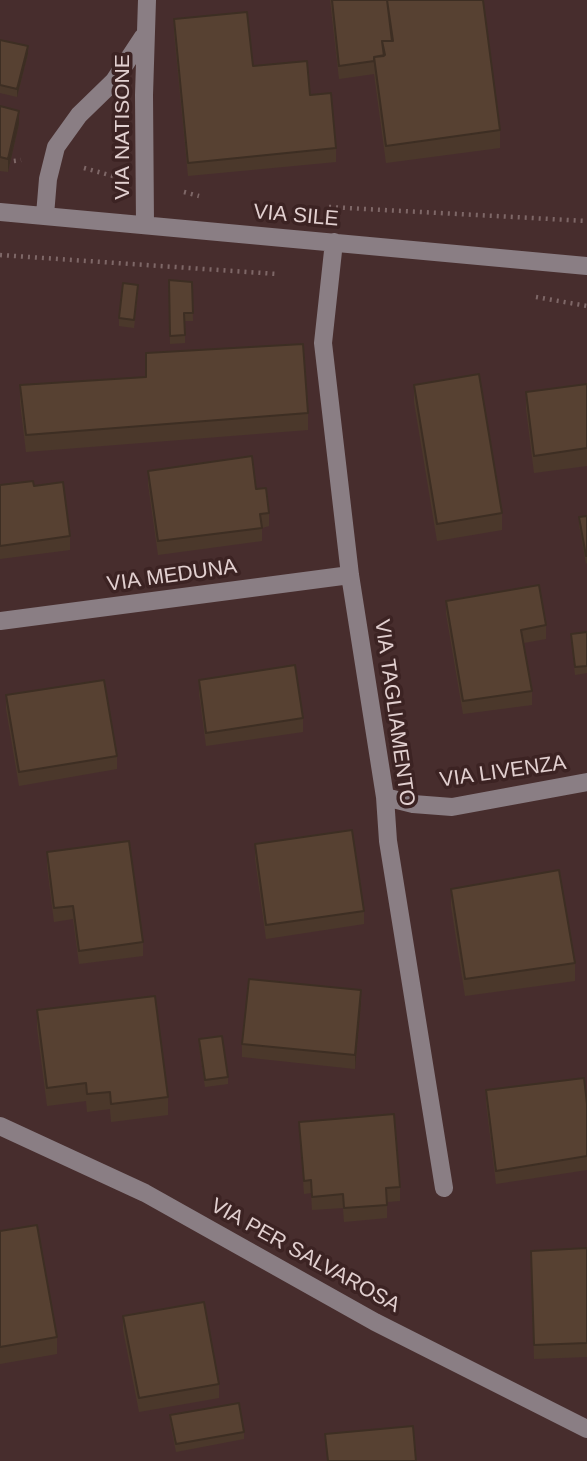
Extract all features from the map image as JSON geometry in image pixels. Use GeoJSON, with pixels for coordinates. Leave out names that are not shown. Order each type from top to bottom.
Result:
{"type":"FeatureCollection","features":[{"type":"Feature","properties":{"kind":"street","name":"VIA NATISONE"},"geometry":{"type":"LineString","coordinates":[[145,224],[147,0]]}},
{"type":"Feature","properties":{"kind":"street","name":"VIA NATISONE"},"geometry":{"type":"LineString","coordinates":[[45,215],[48,179],[57,147],[79,115],[114,81],[146,30]]}},
{"type":"Feature","properties":{"kind":"street","name":"VIA SILE"},"geometry":{"type":"LineString","coordinates":[[0,212],[587,266]]}},
{"type":"Feature","properties":{"kind":"street","name":"VIA TAGLIAMENTO"},"geometry":{"type":"LineString","coordinates":[[334,242],[323,343],[350,575],[385,797],[388,841],[444,1188]]}},
{"type":"Feature","properties":{"kind":"street","name":"VIA MEDUNA"},"geometry":{"type":"LineString","coordinates":[[0,621],[350,575]]}},
{"type":"Feature","properties":{"kind":"street","name":"VIA LIVENZA"},"geometry":{"type":"LineString","coordinates":[[385,797],[414,804],[452,807],[587,782]]}},
{"type":"Feature","properties":{"kind":"street","name":"VIA PER SALVAROSA"},"geometry":{"type":"LineString","coordinates":[[0,1126],[145,1193],[375,1322],[587,1429]]}},
{"type":"Feature","properties":{"kind":"path"},"geometry":{"type":"LineString","coordinates":[[0,163],[22,160]]}},
{"type":"Feature","properties":{"kind":"path"},"geometry":{"type":"LineString","coordinates":[[75,166],[121,178]]}},
{"type":"Feature","properties":{"kind":"path"},"geometry":{"type":"LineString","coordinates":[[334,207],[587,221]]}},
{"type":"Feature","properties":{"kind":"path"},"geometry":{"type":"LineString","coordinates":[[0,255],[277,274]]}},
{"type":"Feature","properties":{"kind":"building"},"geometry":{"type":"Polygon","coordinates":[[[332,0],[387,0],[392,41],[382,41],[384,56],[374,57],[374,61],[339,66],[332,0]]]}},
{"type":"Feature","properties":{"kind":"building"},"geometry":{"type":"Polygon","coordinates":[[[387,0],[483,0],[500,130],[386,146],[374,57],[385,55],[382,41],[393,41],[387,0]]]}},
{"type":"Feature","properties":{"kind":"building"},"geometry":{"type":"Polygon","coordinates":[[[247,12],[253,66],[307,61],[310,95],[331,93],[336,148],[188,163],[174,19],[247,12]]]}},
{"type":"Feature","properties":{"kind":"building"},"geometry":{"type":"Polygon","coordinates":[[[0,40],[28,46],[17,89],[0,85],[0,40]]]}},
{"type":"Feature","properties":{"kind":"building"},"geometry":{"type":"Polygon","coordinates":[[[0,106],[19,111],[8,159],[0,157],[0,106]]]}},
{"type":"Feature","properties":{"kind":"building"},"geometry":{"type":"Polygon","coordinates":[[[169,280],[192,282],[193,313],[184,313],[185,335],[170,336],[169,280]]]}},
{"type":"Feature","properties":{"kind":"building"},"geometry":{"type":"Polygon","coordinates":[[[123,283],[138,285],[134,320],[119,318],[123,283]]]}},
{"type":"Feature","properties":{"kind":"building"},"geometry":{"type":"Polygon","coordinates":[[[303,344],[308,413],[26,435],[20,385],[146,377],[146,353],[303,344]]]}},
{"type":"Feature","properties":{"kind":"building"},"geometry":{"type":"Polygon","coordinates":[[[479,374],[502,513],[437,524],[414,385],[479,374]]]}},
{"type":"Feature","properties":{"kind":"building"},"geometry":{"type":"Polygon","coordinates":[[[587,384],[587,448],[534,456],[526,392],[587,384]]]}},
{"type":"Feature","properties":{"kind":"building"},"geometry":{"type":"Polygon","coordinates":[[[252,456],[256,489],[266,488],[269,513],[260,514],[262,528],[158,541],[148,471],[252,456]]]}},
{"type":"Feature","properties":{"kind":"building"},"geometry":{"type":"Polygon","coordinates":[[[33,481],[34,486],[63,482],[70,536],[0,546],[0,485],[33,481]]]}},
{"type":"Feature","properties":{"kind":"building"},"geometry":{"type":"Polygon","coordinates":[[[587,516],[587,556],[586,556],[579,517],[587,516]]]}},
{"type":"Feature","properties":{"kind":"building"},"geometry":{"type":"Polygon","coordinates":[[[539,585],[546,625],[521,630],[532,691],[463,701],[446,601],[539,585]]]}},
{"type":"Feature","properties":{"kind":"building"},"geometry":{"type":"Polygon","coordinates":[[[587,632],[587,666],[575,667],[571,634],[587,632]]]}},
{"type":"Feature","properties":{"kind":"building"},"geometry":{"type":"Polygon","coordinates":[[[295,665],[303,718],[206,733],[199,680],[295,665]]]}},
{"type":"Feature","properties":{"kind":"building"},"geometry":{"type":"Polygon","coordinates":[[[104,680],[117,756],[19,772],[6,695],[104,680]]]}},
{"type":"Feature","properties":{"kind":"building"},"geometry":{"type":"Polygon","coordinates":[[[352,830],[364,911],[266,925],[255,844],[352,830]]]}},
{"type":"Feature","properties":{"kind":"building"},"geometry":{"type":"Polygon","coordinates":[[[129,841],[143,942],[79,951],[73,906],[54,908],[47,852],[129,841]]]}},
{"type":"Feature","properties":{"kind":"building"},"geometry":{"type":"Polygon","coordinates":[[[559,870],[575,963],[465,979],[451,889],[559,870]]]}},
{"type":"Feature","properties":{"kind":"building"},"geometry":{"type":"Polygon","coordinates":[[[249,979],[361,990],[355,1055],[242,1044],[249,979]]]}},
{"type":"Feature","properties":{"kind":"building"},"geometry":{"type":"Polygon","coordinates":[[[155,996],[168,1097],[111,1104],[110,1092],[87,1094],[86,1083],[47,1088],[37,1010],[155,996]]]}},
{"type":"Feature","properties":{"kind":"building"},"geometry":{"type":"Polygon","coordinates":[[[222,1036],[228,1077],[205,1080],[199,1039],[222,1036]]]}},
{"type":"Feature","properties":{"kind":"building"},"geometry":{"type":"Polygon","coordinates":[[[584,1078],[587,1156],[496,1171],[486,1090],[584,1078]]]}},
{"type":"Feature","properties":{"kind":"building"},"geometry":{"type":"Polygon","coordinates":[[[394,1114],[400,1187],[386,1188],[387,1205],[344,1208],[343,1194],[312,1197],[311,1180],[304,1181],[299,1122],[394,1114]]]}},
{"type":"Feature","properties":{"kind":"building"},"geometry":{"type":"Polygon","coordinates":[[[37,1225],[57,1337],[0,1347],[0,1231],[37,1225]]]}},
{"type":"Feature","properties":{"kind":"building"},"geometry":{"type":"Polygon","coordinates":[[[587,1248],[587,1343],[534,1345],[531,1251],[587,1248]]]}},
{"type":"Feature","properties":{"kind":"building"},"geometry":{"type":"Polygon","coordinates":[[[204,1302],[219,1384],[139,1398],[123,1316],[204,1302]]]}},
{"type":"Feature","properties":{"kind":"building"},"geometry":{"type":"Polygon","coordinates":[[[239,1403],[244,1432],[176,1444],[170,1415],[239,1403]]]}},
{"type":"Feature","properties":{"kind":"building"},"geometry":{"type":"Polygon","coordinates":[[[413,1426],[416,1461],[328,1461],[325,1434],[413,1426]]]}}]}
